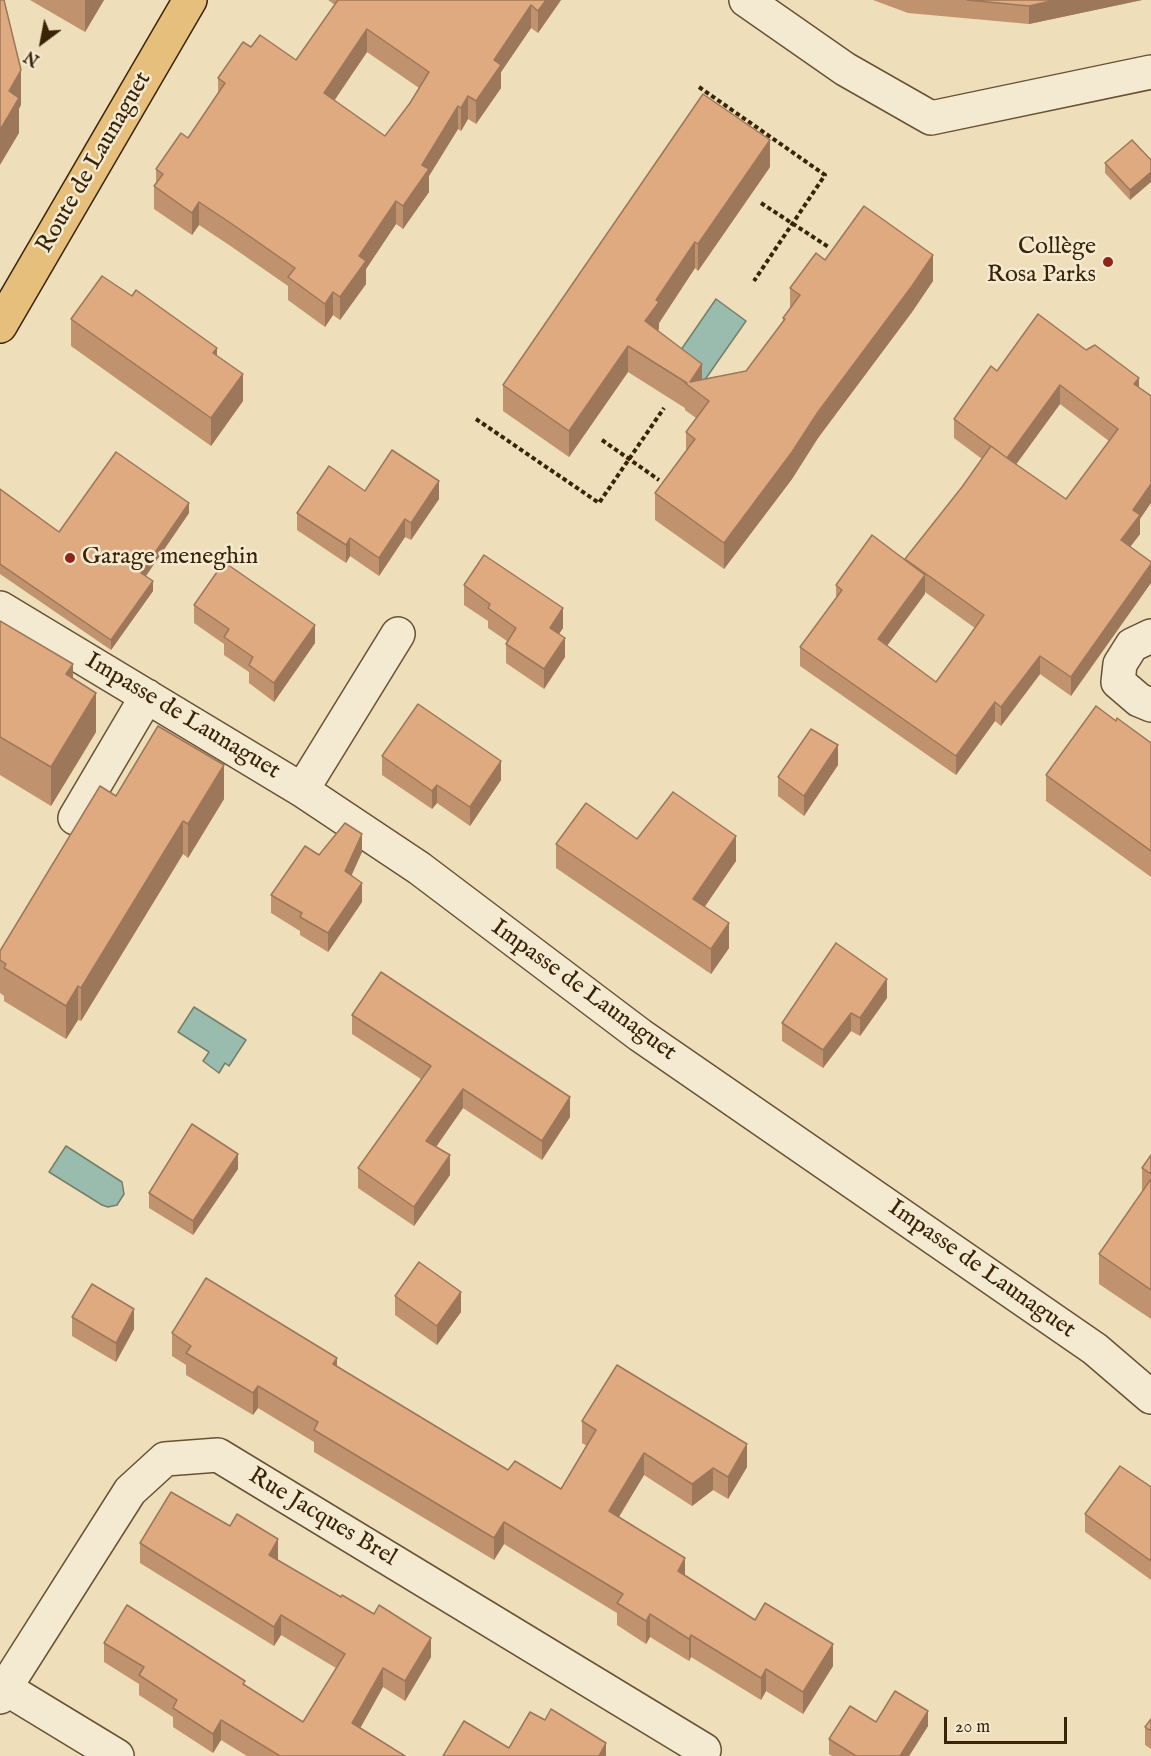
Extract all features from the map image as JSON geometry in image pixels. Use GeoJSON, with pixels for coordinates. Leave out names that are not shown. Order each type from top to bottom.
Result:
{"type":"FeatureCollection","features":[{"type":"Feature","properties":{"kind":"main road","name":"Route de Launaguet"},"geometry":{"type":"LineString","coordinates":[[0,326],[190,0]]}},
{"type":"Feature","properties":{"kind":"street"},"geometry":{"type":"LineString","coordinates":[[746,0],[845,69],[931,118],[1151,72]]}},
{"type":"Feature","properties":{"kind":"street","name":"Impasse de Launaguet"},"geometry":{"type":"LineString","coordinates":[[0,608],[302,790],[419,868],[640,1035],[1095,1348],[1151,1397]]}},
{"type":"Feature","properties":{"kind":"street"},"geometry":{"type":"LineString","coordinates":[[302,790],[398,634]]}},
{"type":"Feature","properties":{"kind":"street"},"geometry":{"type":"LineString","coordinates":[[1151,636],[1132,645],[1120,664],[1118,682],[1139,700],[1151,705]]}},
{"type":"Feature","properties":{"kind":"street"},"geometry":{"type":"LineString","coordinates":[[75,819],[147,696]]}},
{"type":"Feature","properties":{"kind":"street","name":"Rue Jacques Brel"},"geometry":{"type":"LineString","coordinates":[[3,1692],[130,1491],[165,1459],[218,1455],[704,1750],[700,1756]]}},
{"type":"Feature","properties":{"kind":"street"},"geometry":{"type":"LineString","coordinates":[[3,1692],[117,1756]]}},
{"type":"Feature","properties":{"kind":"path"},"geometry":{"type":"LineString","coordinates":[[699,87],[825,176],[754,281]]}},
{"type":"Feature","properties":{"kind":"path"},"geometry":{"type":"LineString","coordinates":[[761,203],[830,248]]}},
{"type":"Feature","properties":{"kind":"path"},"geometry":{"type":"LineString","coordinates":[[476,419],[599,503],[664,408]]}},
{"type":"Feature","properties":{"kind":"path"},"geometry":{"type":"LineString","coordinates":[[602,440],[659,480]]}},
{"type":"Feature","properties":{"kind":"shaded area"},"geometry":{"type":"Polygon","coordinates":[[[716,299],[746,321],[704,381],[674,360],[716,299]]]}},
{"type":"Feature","properties":{"kind":"shaded area"},"geometry":{"type":"Polygon","coordinates":[[[194,1007],[246,1040],[229,1066],[225,1063],[219,1073],[203,1061],[209,1052],[178,1032],[194,1007]]]}},
{"type":"Feature","properties":{"kind":"shaded area"},"geometry":{"type":"Polygon","coordinates":[[[66,1146],[122,1182],[124,1194],[117,1205],[108,1207],[102,1205],[49,1172],[66,1146]]]}},
{"type":"Feature","properties":{"kind":"building"},"geometry":{"type":"Polygon","coordinates":[[[0,0],[4,0],[21,70],[9,91],[19,98],[0,130],[0,0]]]}},
{"type":"Feature","properties":{"kind":"building"},"geometry":{"type":"Polygon","coordinates":[[[338,0],[546,0],[538,11],[531,5],[494,60],[501,65],[476,101],[468,96],[461,108],[458,106],[422,165],[429,169],[403,206],[396,201],[359,256],[366,261],[340,297],[333,292],[325,304],[288,277],[295,268],[232,224],[199,202],[192,213],[154,186],[163,174],[156,169],[181,133],[188,138],[225,83],[218,78],[243,42],[251,47],[260,35],[296,60],[338,0]],[[367,29],[324,93],[385,136],[410,103],[429,72],[367,29]]]}},
{"type":"Feature","properties":{"kind":"building"},"geometry":{"type":"Polygon","coordinates":[[[967,0],[1055,0],[1029,6],[967,0]]]}},
{"type":"Feature","properties":{"kind":"building"},"geometry":{"type":"Polygon","coordinates":[[[703,94],[770,140],[698,244],[695,242],[656,300],[659,302],[645,321],[702,364],[690,382],[746,371],[800,295],[790,288],[816,253],[825,260],[864,206],[933,255],[724,543],[655,493],[695,439],[686,432],[709,401],[685,383],[687,383],[628,346],[569,431],[503,385],[703,94]]]}},
{"type":"Feature","properties":{"kind":"building"},"geometry":{"type":"Polygon","coordinates":[[[1132,140],[1151,160],[1151,172],[1130,190],[1105,163],[1132,140]]]}},
{"type":"Feature","properties":{"kind":"building"},"geometry":{"type":"Polygon","coordinates":[[[102,276],[132,296],[136,290],[217,348],[213,353],[243,374],[211,418],[71,319],[102,276]]]}},
{"type":"Feature","properties":{"kind":"building"},"geometry":{"type":"Polygon","coordinates":[[[1038,314],[1086,350],[1095,345],[1139,378],[1134,384],[1151,396],[1151,484],[1133,510],[1140,515],[1121,540],[1151,564],[1071,677],[1040,656],[1001,707],[995,702],[956,756],[800,647],[842,590],[836,585],[872,535],[925,575],[878,639],[936,682],[984,615],[905,559],[991,446],[954,419],[991,366],[997,371],[1038,314]],[[1060,385],[1007,458],[1066,499],[1118,429],[1060,385]]]}},
{"type":"Feature","properties":{"kind":"building"},"geometry":{"type":"Polygon","coordinates":[[[392,450],[439,481],[411,523],[405,519],[379,558],[350,538],[346,545],[297,513],[329,466],[365,491],[392,450]]]}},
{"type":"Feature","properties":{"kind":"building","name":"Garage meneghin"},"geometry":{"type":"Polygon","coordinates":[[[116,452],[189,503],[141,573],[153,581],[111,640],[0,564],[0,489],[59,532],[116,452]]]}},
{"type":"Feature","properties":{"kind":"building"},"geometry":{"type":"Polygon","coordinates":[[[484,555],[563,608],[550,628],[565,638],[544,669],[506,644],[516,628],[488,608],[490,604],[464,585],[484,555]]]}},
{"type":"Feature","properties":{"kind":"building"},"geometry":{"type":"Polygon","coordinates":[[[224,562],[315,625],[274,683],[249,665],[253,657],[224,637],[229,629],[194,605],[224,562]]]}},
{"type":"Feature","properties":{"kind":"building"},"geometry":{"type":"Polygon","coordinates":[[[0,621],[73,664],[66,674],[96,693],[51,767],[0,737],[0,621]]]}},
{"type":"Feature","properties":{"kind":"building"},"geometry":{"type":"Polygon","coordinates":[[[418,704],[501,761],[470,807],[437,785],[432,791],[382,756],[418,704]]]}},
{"type":"Feature","properties":{"kind":"building"},"geometry":{"type":"Polygon","coordinates":[[[1096,706],[1151,743],[1151,851],[1046,775],[1096,706]]]}},
{"type":"Feature","properties":{"kind":"building"},"geometry":{"type":"Polygon","coordinates":[[[158,726],[224,765],[188,824],[183,821],[81,988],[78,986],[66,1006],[4,968],[6,964],[0,960],[0,951],[100,786],[116,796],[158,726]]]}},
{"type":"Feature","properties":{"kind":"building"},"geometry":{"type":"Polygon","coordinates":[[[811,729],[838,745],[804,796],[778,777],[811,729]]]}},
{"type":"Feature","properties":{"kind":"building"},"geometry":{"type":"Polygon","coordinates":[[[673,792],[736,836],[693,899],[729,923],[711,949],[556,844],[586,803],[637,839],[673,792]]]}},
{"type":"Feature","properties":{"kind":"building"},"geometry":{"type":"Polygon","coordinates":[[[345,823],[362,834],[345,871],[362,883],[328,933],[300,917],[302,913],[271,895],[305,846],[319,855],[345,823]]]}},
{"type":"Feature","properties":{"kind":"building"},"geometry":{"type":"Polygon","coordinates":[[[836,943],[887,979],[860,1018],[851,1013],[823,1050],[782,1023],[836,943]]]}},
{"type":"Feature","properties":{"kind":"building"},"geometry":{"type":"Polygon","coordinates":[[[381,972],[570,1097],[542,1141],[463,1089],[426,1141],[450,1155],[414,1207],[358,1168],[431,1066],[352,1015],[381,972]]]}},
{"type":"Feature","properties":{"kind":"building"},"geometry":{"type":"Polygon","coordinates":[[[192,1124],[238,1154],[193,1221],[149,1193],[192,1124]]]}},
{"type":"Feature","properties":{"kind":"building"},"geometry":{"type":"Polygon","coordinates":[[[1151,1155],[1151,1174],[1142,1168],[1151,1155]]]}},
{"type":"Feature","properties":{"kind":"building"},"geometry":{"type":"Polygon","coordinates":[[[1151,1179],[1151,1290],[1099,1254],[1151,1179]]]}},
{"type":"Feature","properties":{"kind":"building"},"geometry":{"type":"Polygon","coordinates":[[[419,1262],[461,1292],[437,1326],[395,1296],[419,1262]]]}},
{"type":"Feature","properties":{"kind":"building"},"geometry":{"type":"Polygon","coordinates":[[[206,1278],[337,1358],[333,1364],[508,1470],[515,1461],[561,1489],[596,1430],[582,1421],[617,1365],[747,1444],[728,1477],[713,1468],[692,1484],[644,1453],[609,1511],[685,1558],[678,1571],[755,1620],[765,1603],[833,1644],[803,1692],[766,1669],[761,1678],[691,1635],[689,1639],[650,1614],[646,1621],[617,1603],[623,1594],[504,1522],[494,1538],[314,1430],[318,1422],[258,1386],[253,1393],[186,1353],[191,1346],[172,1333],[206,1278]]]}},
{"type":"Feature","properties":{"kind":"building"},"geometry":{"type":"Polygon","coordinates":[[[92,1284],[134,1309],[116,1343],[72,1317],[92,1284]]]}},
{"type":"Feature","properties":{"kind":"building"},"geometry":{"type":"Polygon","coordinates":[[[1120,1466],[1151,1487],[1151,1561],[1085,1514],[1120,1466]]]}},
{"type":"Feature","properties":{"kind":"building"},"geometry":{"type":"Polygon","coordinates":[[[171,1492],[230,1526],[237,1514],[278,1539],[269,1555],[374,1614],[379,1605],[431,1638],[405,1681],[383,1668],[352,1723],[405,1756],[280,1756],[221,1720],[213,1734],[173,1708],[177,1700],[139,1675],[144,1667],[104,1643],[127,1605],[245,1681],[243,1684],[303,1722],[345,1654],[281,1615],[274,1627],[140,1543],[171,1492]]]}},
{"type":"Feature","properties":{"kind":"building"},"geometry":{"type":"Polygon","coordinates":[[[895,1691],[928,1711],[900,1756],[856,1756],[829,1739],[850,1706],[876,1722],[895,1691]]]}},
{"type":"Feature","properties":{"kind":"building"},"geometry":{"type":"Polygon","coordinates":[[[551,1709],[606,1743],[599,1756],[443,1756],[464,1721],[509,1748],[530,1712],[545,1720],[551,1709]]]}},
{"type":"Feature","properties":{"kind":"building"},"geometry":{"type":"Polygon","coordinates":[[[1151,1719],[1151,1731],[1145,1727],[1151,1719]]]}},
{"type":"Feature","properties":{"kind":"place","name":"Collège Rosa Parks"},"geometry":{"type":"Point","coordinates":[1108,262]}},
{"type":"Feature","properties":{"kind":"place","name":"Garage meneghin"},"geometry":{"type":"Point","coordinates":[70,558]}}]}
